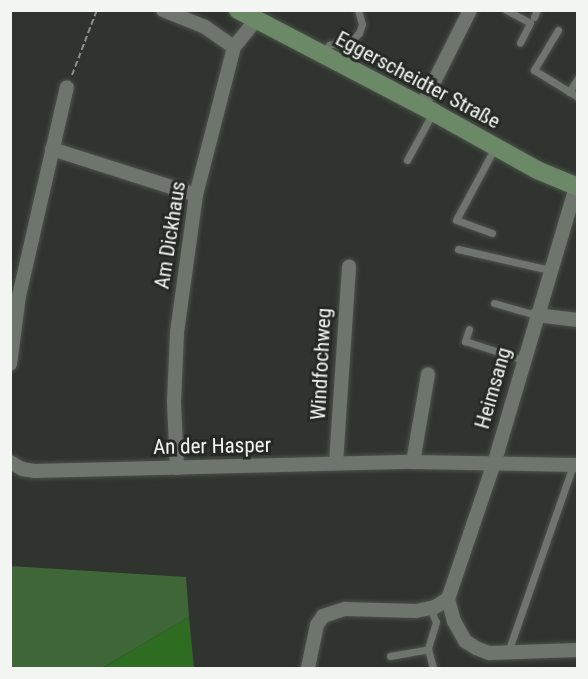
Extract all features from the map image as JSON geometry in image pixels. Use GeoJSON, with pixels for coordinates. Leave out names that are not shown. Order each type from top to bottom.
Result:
{"type":"FeatureCollection","features":[{"type":"Feature","properties":{"kind":"street","name":"Eggerscheidter Straße"},"geometry":{"type":"LineString","coordinates":[[238,10],[255,21],[323,53],[428,109],[537,170],[577,187]]}},
{"type":"Feature","properties":{"kind":"street"},"geometry":{"type":"LineString","coordinates":[[428,109],[470,10]]}},
{"type":"Feature","properties":{"kind":"street"},"geometry":{"type":"LineString","coordinates":[[166,13],[205,27],[234,47]]}},
{"type":"Feature","properties":{"kind":"street","name":"Am Dickhaus"},"geometry":{"type":"LineString","coordinates":[[177,468],[174,402],[177,332],[196,195],[234,47],[255,21]]}},
{"type":"Feature","properties":{"kind":"street"},"geometry":{"type":"LineString","coordinates":[[10,364],[19,296],[68,87]]}},
{"type":"Feature","properties":{"kind":"street"},"geometry":{"type":"LineString","coordinates":[[52,149],[196,195]]}},
{"type":"Feature","properties":{"kind":"street","name":"Heimsang"},"geometry":{"type":"LineString","coordinates":[[448,599],[494,463],[536,315],[577,187]]}},
{"type":"Feature","properties":{"kind":"street","name":"Windfochweg"},"geometry":{"type":"LineString","coordinates":[[336,463],[349,266]]}},
{"type":"Feature","properties":{"kind":"street"},"geometry":{"type":"LineString","coordinates":[[536,315],[578,320]]}},
{"type":"Feature","properties":{"kind":"street"},"geometry":{"type":"LineString","coordinates":[[413,462],[428,375]]}},
{"type":"Feature","properties":{"kind":"street","name":"An der Hasper"},"geometry":{"type":"LineString","coordinates":[[12,464],[34,471],[413,462],[575,465]]}},
{"type":"Feature","properties":{"kind":"street"},"geometry":{"type":"LineString","coordinates":[[308,669],[317,625],[323,616],[345,609],[416,611],[430,609],[448,599],[454,621],[465,641],[489,653],[578,650]]}},
{"type":"Feature","properties":{"kind":"lane"},"geometry":{"type":"LineString","coordinates":[[323,53],[328,45],[354,38],[359,33],[362,24],[358,10]]}},
{"type":"Feature","properties":{"kind":"lane"},"geometry":{"type":"LineString","coordinates":[[506,10],[530,23],[520,43]]}},
{"type":"Feature","properties":{"kind":"lane"},"geometry":{"type":"LineString","coordinates":[[558,30],[534,70],[578,97]]}},
{"type":"Feature","properties":{"kind":"lane"},"geometry":{"type":"LineString","coordinates":[[570,92],[578,78]]}},
{"type":"Feature","properties":{"kind":"lane"},"geometry":{"type":"LineString","coordinates":[[407,160],[428,109]]}},
{"type":"Feature","properties":{"kind":"lane"},"geometry":{"type":"LineString","coordinates":[[492,233],[456,220],[495,147]]}},
{"type":"Feature","properties":{"kind":"lane"},"geometry":{"type":"LineString","coordinates":[[458,249],[550,270]]}},
{"type":"Feature","properties":{"kind":"lane"},"geometry":{"type":"LineString","coordinates":[[494,303],[536,315]]}},
{"type":"Feature","properties":{"kind":"lane"},"geometry":{"type":"LineString","coordinates":[[469,329],[465,341],[523,360]]}},
{"type":"Feature","properties":{"kind":"lane"},"geometry":{"type":"LineString","coordinates":[[508,652],[575,465]]}},
{"type":"Feature","properties":{"kind":"lane"},"geometry":{"type":"LineString","coordinates":[[430,609],[436,622],[428,649],[433,669]]}},
{"type":"Feature","properties":{"kind":"lane"},"geometry":{"type":"LineString","coordinates":[[390,656],[428,649]]}},
{"type":"Feature","properties":{"kind":"path"},"geometry":{"type":"LineString","coordinates":[[68,87],[97,10]]}},
{"type":"Feature","properties":{"kind":"green space"},"geometry":{"type":"Polygon","coordinates":[[[10,566],[186,577],[189,617],[102,668],[11,668],[10,566]]]}},
{"type":"Feature","properties":{"kind":"green space"},"geometry":{"type":"Polygon","coordinates":[[[189,617],[194,668],[102,668],[189,617]]]}}]}
